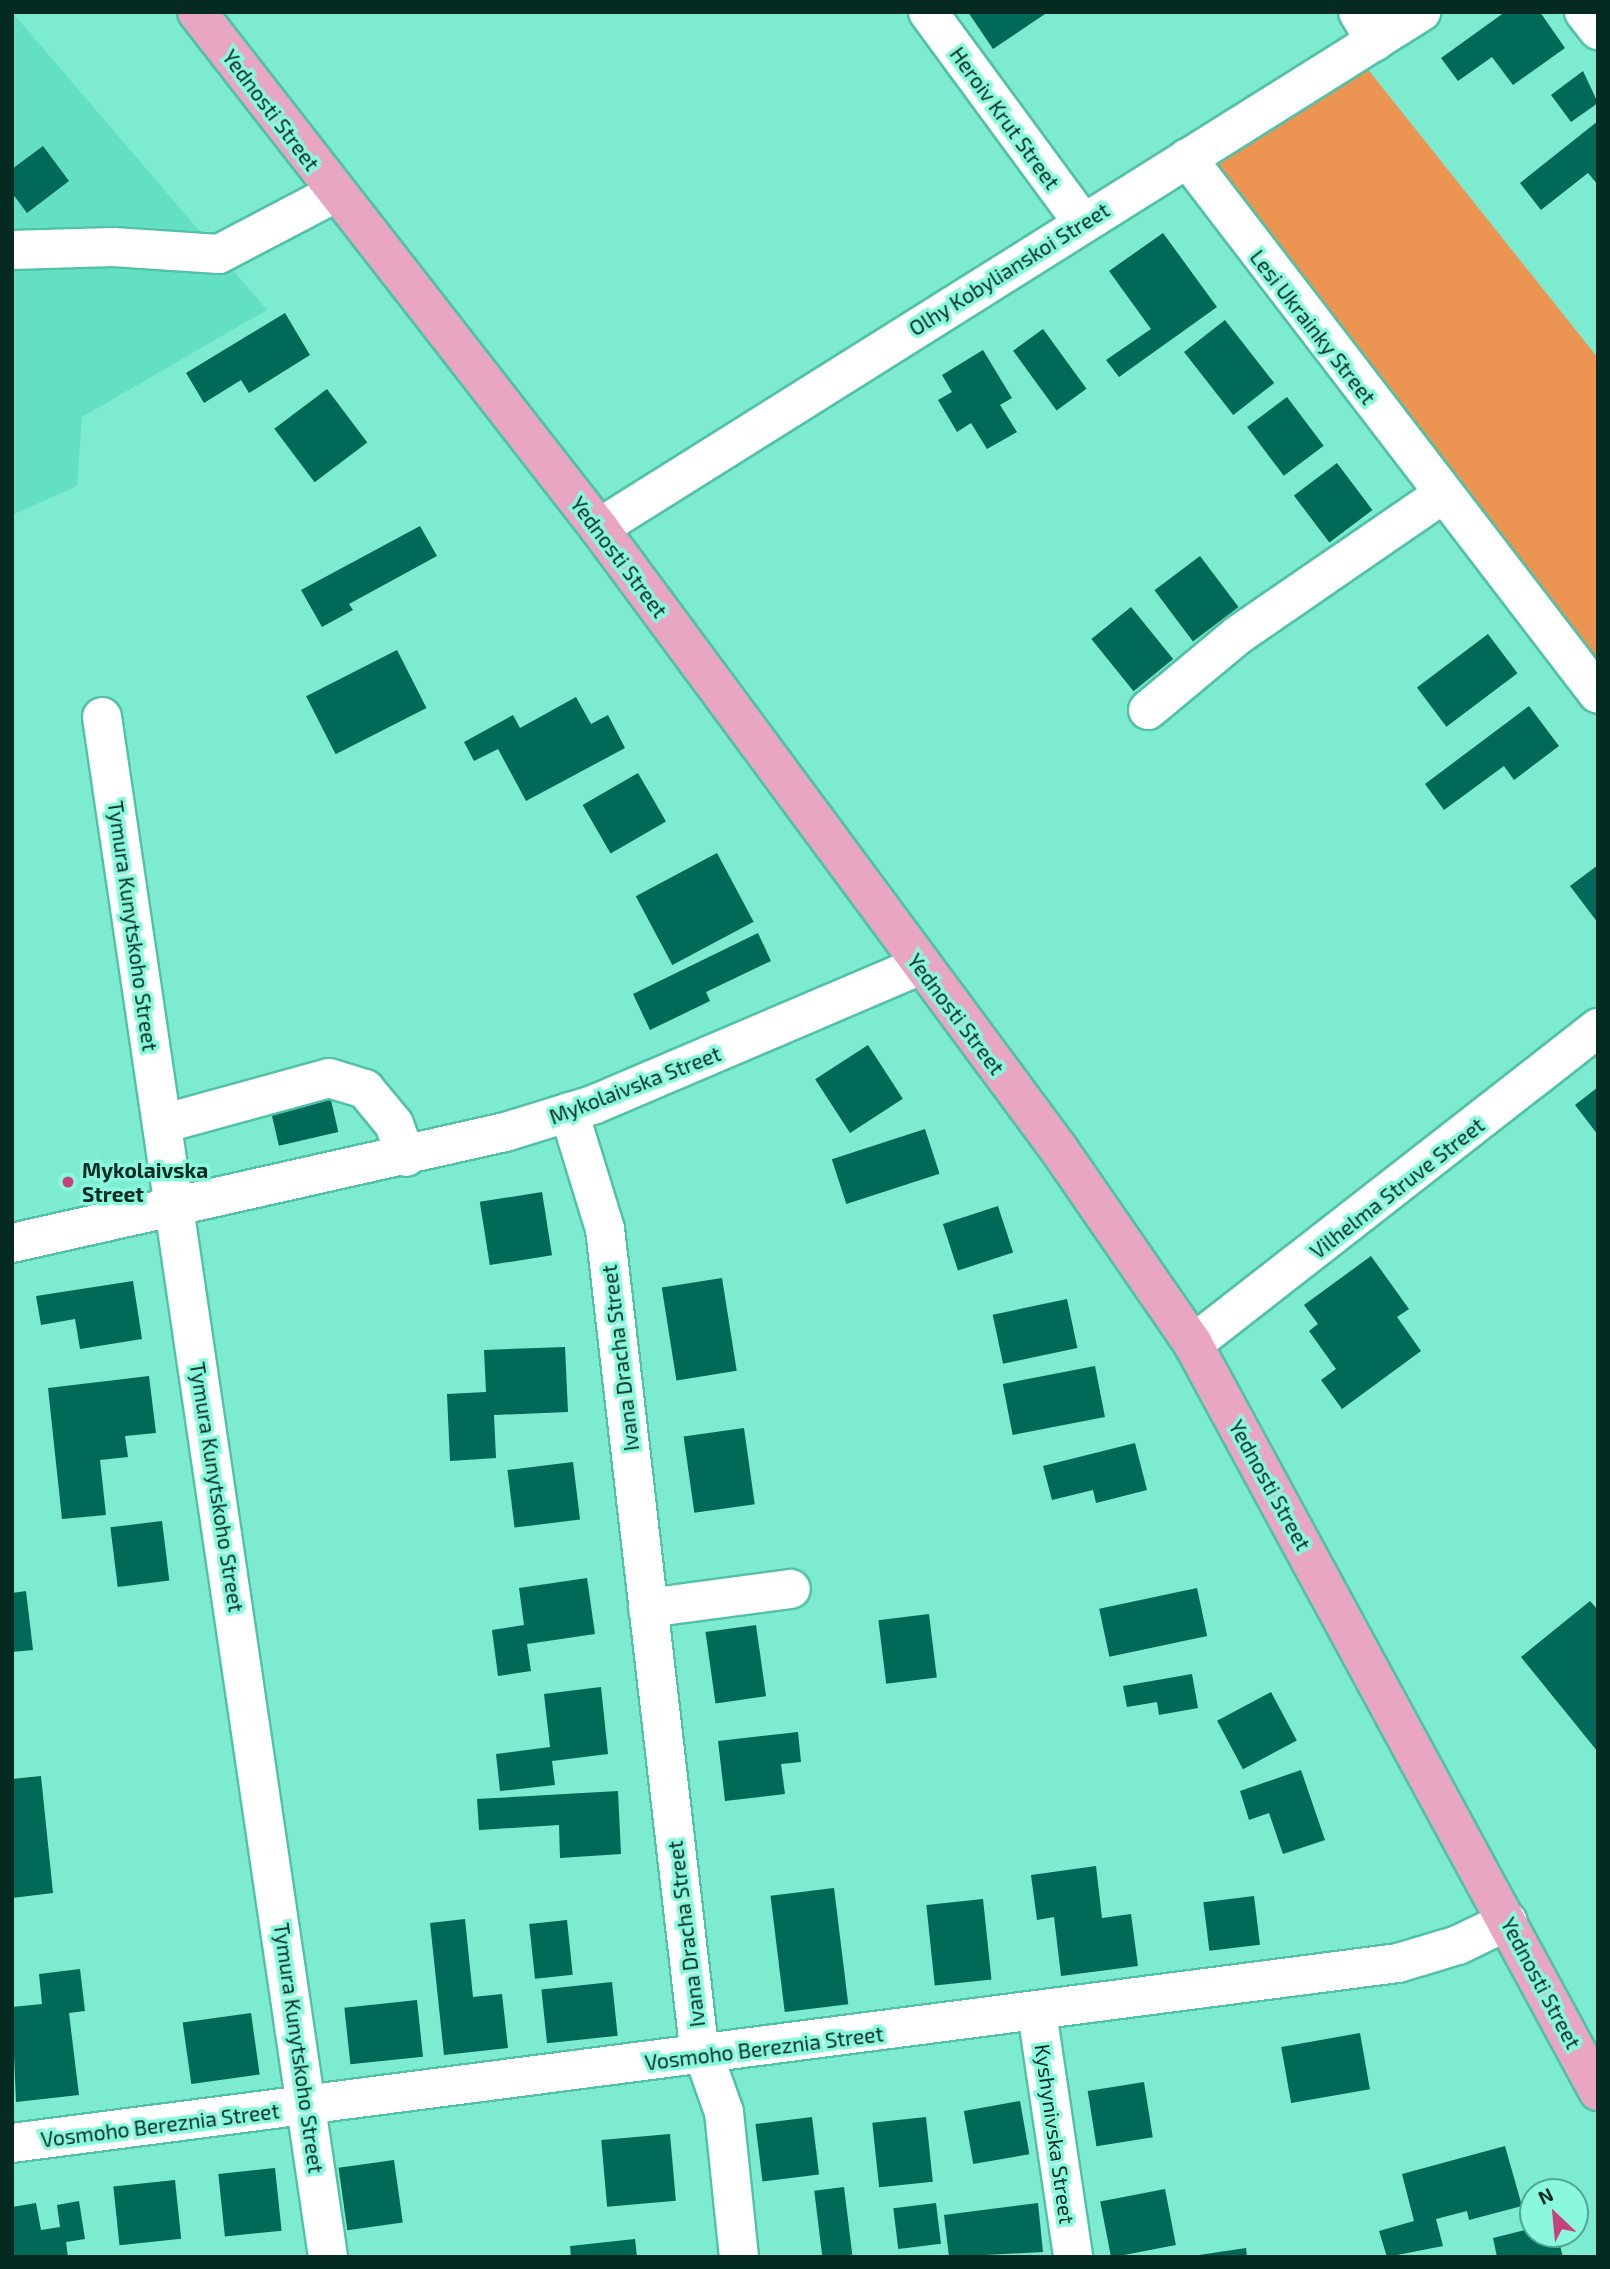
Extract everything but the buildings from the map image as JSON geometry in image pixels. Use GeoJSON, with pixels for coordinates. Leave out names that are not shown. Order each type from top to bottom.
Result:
{"type":"FeatureCollection","features":[{"type":"Feature","properties":{"kind":"main road","name":"Yednosti Street"},"geometry":{"type":"LineString","coordinates":[[197,12],[335,193],[599,528],[919,966],[1058,1148],[1193,1344],[1598,2091]]}},
{"type":"Feature","properties":{"kind":"street","name":"Heroiv Krut Street"},"geometry":{"type":"LineString","coordinates":[[928,12],[1083,223]]}},
{"type":"Feature","properties":{"kind":"street","name":"Olhy Kobylianskoi Street"},"geometry":{"type":"LineString","coordinates":[[599,528],[1187,158],[1366,27],[1421,12]]}},
{"type":"Feature","properties":{"kind":"street"},"geometry":{"type":"LineString","coordinates":[[1584,12],[1598,30]]}},
{"type":"Feature","properties":{"kind":"street","name":"Lesi Ukrainky Street"},"geometry":{"type":"LineString","coordinates":[[1187,158],[1598,694]]}},
{"type":"Feature","properties":{"kind":"street"},"geometry":{"type":"LineString","coordinates":[[12,250],[113,247],[219,254],[335,193]]}},
{"type":"Feature","properties":{"kind":"street"},"geometry":{"type":"LineString","coordinates":[[1148,710],[1238,635],[1443,494]]}},
{"type":"Feature","properties":{"kind":"street","name":"Tymura Kunytskoho Street"},"geometry":{"type":"LineString","coordinates":[[102,717],[308,2106],[328,2257]]}},
{"type":"Feature","properties":{"kind":"street","name":"Mykolaivska Street"},"geometry":{"type":"LineString","coordinates":[[12,1243],[175,1210],[406,1157],[569,1112],[919,966]]}},
{"type":"Feature","properties":{"kind":"street","name":"Vilhelma Struve Street"},"geometry":{"type":"LineString","coordinates":[[1193,1344],[1598,1028]]}},
{"type":"Feature","properties":{"kind":"street"},"geometry":{"type":"LineString","coordinates":[[162,1124],[329,1078],[365,1089],[394,1124],[406,1157]]}},
{"type":"Feature","properties":{"kind":"street","name":"Ivana Dracha Street"},"geometry":{"type":"LineString","coordinates":[[569,1112],[605,1228],[698,2039],[724,2112],[739,2257]]}},
{"type":"Feature","properties":{"kind":"street"},"geometry":{"type":"LineString","coordinates":[[648,1608],[791,1589]]}},
{"type":"Feature","properties":{"kind":"street","name":"Vosmoho Bereznia Street"},"geometry":{"type":"LineString","coordinates":[[12,2143],[706,2056],[1398,1963],[1458,1945],[1508,1921]]}},
{"type":"Feature","properties":{"kind":"street","name":"Kyshynivska Street"},"geometry":{"type":"LineString","coordinates":[[1038,2012],[1073,2257]]}},
{"type":"Feature","properties":{"kind":"shaded area"},"geometry":{"type":"Polygon","coordinates":[[[12,12],[267,310],[82,417],[77,486],[12,515],[12,12]]]}},
{"type":"Feature","properties":{"kind":"shaded area"},"geometry":{"type":"Polygon","coordinates":[[[1366,67],[1598,358],[1598,680],[1210,167],[1366,67]]]}},
{"type":"Feature","properties":{"kind":"place","name":"Mykolaivska Street"},"geometry":{"type":"Point","coordinates":[68,1182]}}]}
